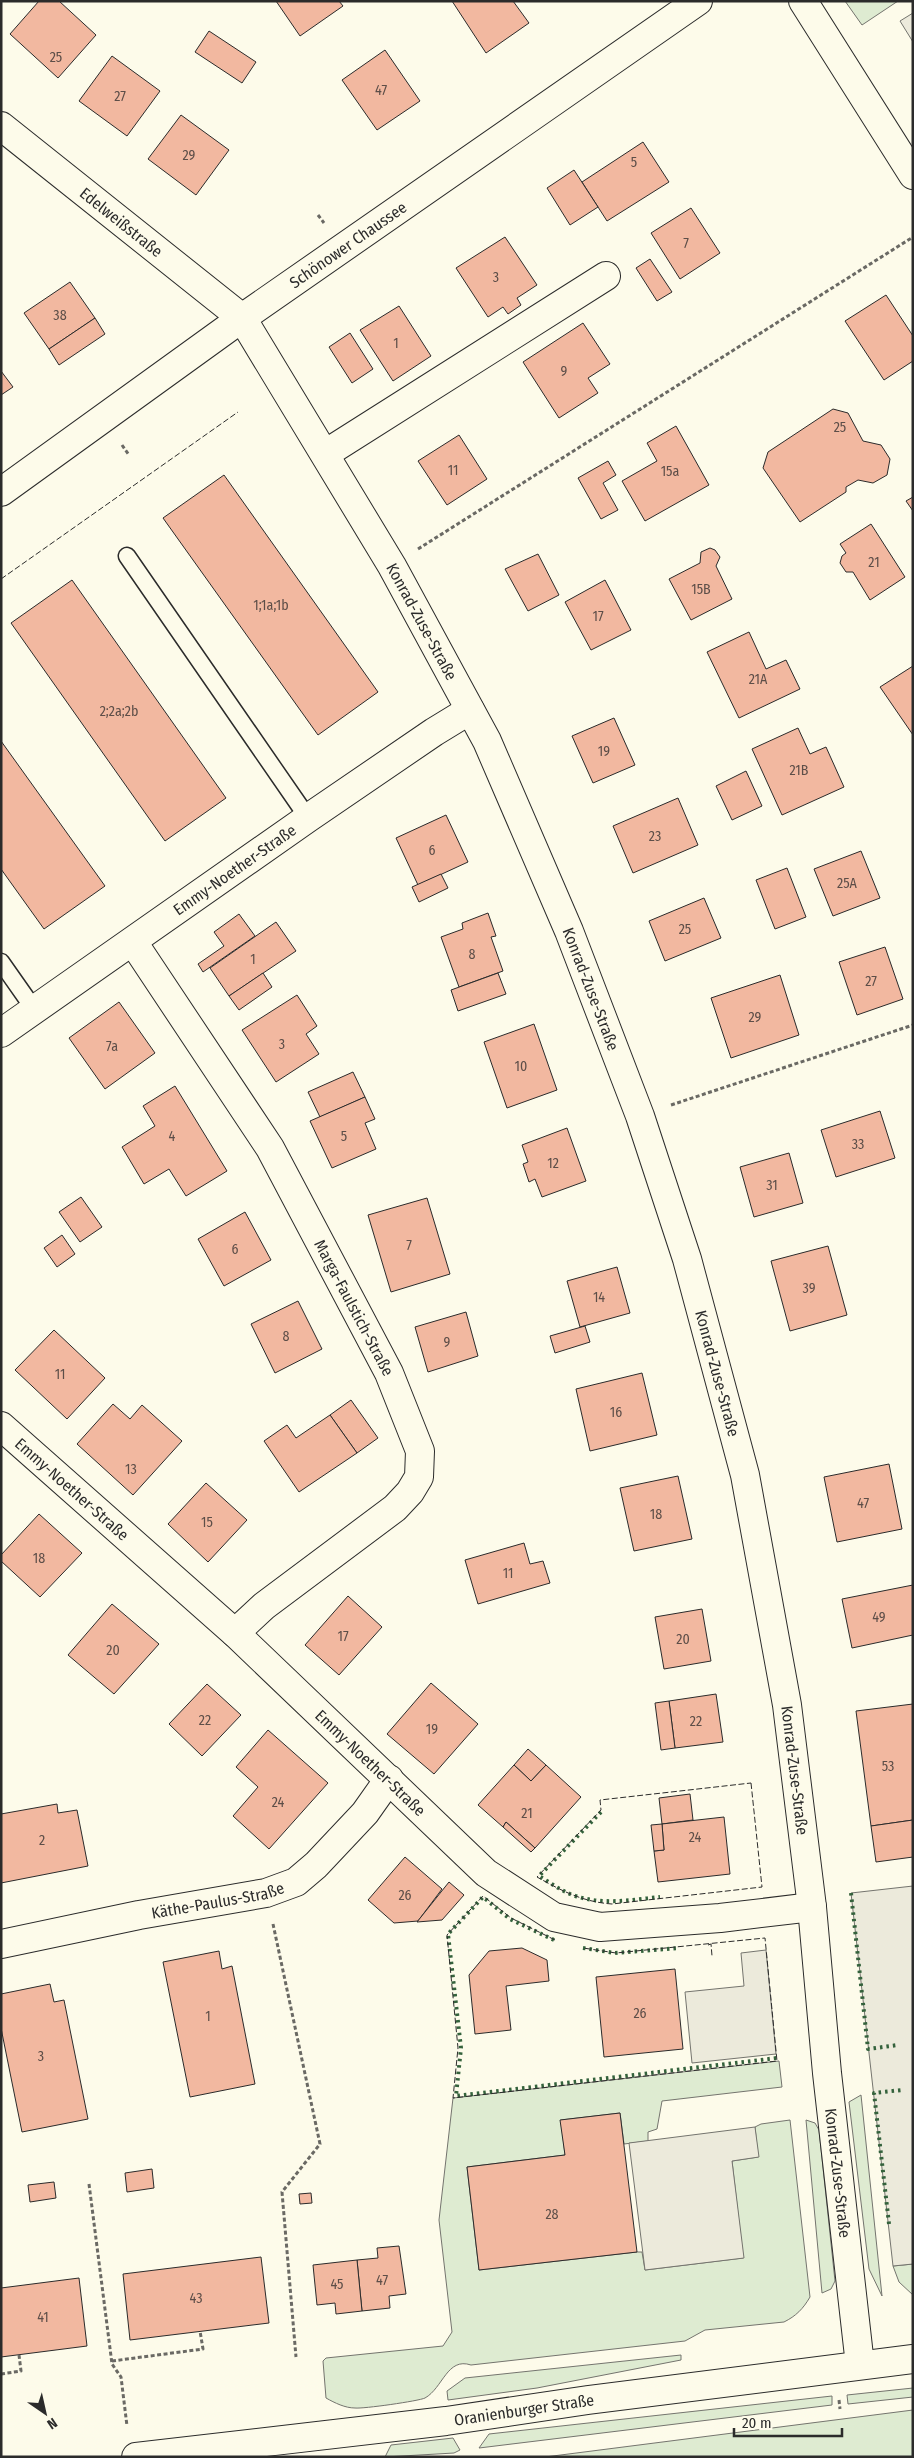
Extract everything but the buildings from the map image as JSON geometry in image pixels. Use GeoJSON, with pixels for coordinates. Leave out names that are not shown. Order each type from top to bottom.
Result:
{"type":"FeatureCollection","features":[{"type":"Feature","properties":{"kind":"street","name":"Schönower Chaussee"},"geometry":{"type":"LineString","coordinates":[[1,492],[242,318],[698,1]]}},
{"type":"Feature","properties":{"kind":"street"},"geometry":{"type":"LineString","coordinates":[[803,1],[913,175]]}},
{"type":"Feature","properties":{"kind":"street","name":"Edelweißstraße"},"geometry":{"type":"LineString","coordinates":[[1,126],[242,318]]}},
{"type":"Feature","properties":{"kind":"street"},"geometry":{"type":"LineString","coordinates":[[325,454],[606,276]]}},
{"type":"Feature","properties":{"kind":"street","name":"Konrad-Zuse-Straße"},"geometry":{"type":"LineString","coordinates":[[242,318],[392,566],[487,741],[569,931],[640,1116],[687,1259],[745,1475],[787,1704],[812,1907],[827,2073],[860,2365]]}},
{"type":"Feature","properties":{"kind":"street","name":"Emmy-Noether-Straße"},"geometry":{"type":"LineString","coordinates":[[1,1033],[308,818],[434,732],[470,710]]}},
{"type":"Feature","properties":{"kind":"street","name":"Marga-Faulstich-Straße"},"geometry":{"type":"LineString","coordinates":[[133,942],[270,1148],[389,1373],[420,1451],[419,1477],[410,1492],[395,1508],[264,1606],[235,1633]]}},
{"type":"Feature","properties":{"kind":"street","name":"Emmy-Noether-Straße"},"geometry":{"type":"LineString","coordinates":[[1,1426],[235,1633],[486,1873],[554,1917],[600,1927],[720,1918],[812,1907]]}},
{"type":"Feature","properties":{"kind":"street","name":"Käthe-Paulus-Straße"},"geometry":{"type":"LineString","coordinates":[[1,1944],[139,1915],[266,1893],[296,1882],[316,1865],[365,1813],[389,1780]]}},
{"type":"Feature","properties":{"kind":"street","name":"Oranienburger Straße"},"geometry":{"type":"LineString","coordinates":[[136,2457],[436,2422],[588,2400],[913,2359]]}},
{"type":"Feature","properties":{"kind":"lane"},"geometry":{"type":"LineString","coordinates":[[127,556],[308,818]]}},
{"type":"Feature","properties":{"kind":"lane"},"geometry":{"type":"LineString","coordinates":[[1,962],[34,1009]]}},
{"type":"Feature","properties":{"kind":"path"},"geometry":{"type":"LineString","coordinates":[[392,566],[913,237]]}},
{"type":"Feature","properties":{"kind":"path"},"geometry":{"type":"LineString","coordinates":[[640,1116],[913,1025]]}},
{"type":"Feature","properties":{"kind":"path"},"geometry":{"type":"LineString","coordinates":[[266,1893],[320,2144],[282,2192],[296,2357]]}},
{"type":"Feature","properties":{"kind":"path"},"geometry":{"type":"LineString","coordinates":[[89,2184],[112,2361],[122,2376],[127,2430]]}},
{"type":"Feature","properties":{"kind":"path"},"geometry":{"type":"LineString","coordinates":[[112,2361],[203,2349],[200,2331]]}},
{"type":"Feature","properties":{"kind":"path"},"geometry":{"type":"LineString","coordinates":[[1,2374],[21,2371],[19,2355]]}},
{"type":"Feature","properties":{"kind":"green space"},"geometry":{"type":"Polygon","coordinates":[[[845,1],[898,1],[862,25],[845,1]]]}},
{"type":"Feature","properties":{"kind":"green space"},"geometry":{"type":"Polygon","coordinates":[[[779,2061],[782,2087],[662,2101],[657,2129],[648,2132],[648,2141],[624,2144],[620,2113],[561,2120],[565,2155],[467,2167],[479,2270],[637,2252],[642,2252],[645,2270],[743,2258],[732,2161],[758,2157],[755,2127],[761,2124],[790,2120],[810,2297],[802,2309],[792,2317],[784,2322],[705,2330],[685,2341],[471,2365],[456,2365],[431,2393],[425,2398],[413,2401],[351,2408],[326,2398],[323,2361],[326,2358],[443,2346],[452,2332],[439,2220],[453,2098],[779,2061]]]}},
{"type":"Feature","properties":{"kind":"green space"},"geometry":{"type":"Polygon","coordinates":[[[861,2095],[882,2296],[869,2269],[849,2102],[861,2095]]]}},
{"type":"Feature","properties":{"kind":"green space"},"geometry":{"type":"Polygon","coordinates":[[[806,2120],[815,2123],[819,2130],[835,2281],[831,2289],[822,2293],[806,2120]]]}},
{"type":"Feature","properties":{"kind":"green space"},"geometry":{"type":"Polygon","coordinates":[[[913,2264],[913,2295],[899,2282],[893,2266],[913,2264]]]}},
{"type":"Feature","properties":{"kind":"green space"},"geometry":{"type":"Polygon","coordinates":[[[681,2355],[681,2360],[537,2388],[448,2400],[447,2391],[465,2378],[681,2355]]]}},
{"type":"Feature","properties":{"kind":"green space"},"geometry":{"type":"Polygon","coordinates":[[[913,2388],[913,2397],[848,2404],[847,2395],[913,2388]]]}},
{"type":"Feature","properties":{"kind":"green space"},"geometry":{"type":"Polygon","coordinates":[[[832,2396],[832,2405],[479,2448],[489,2434],[832,2396]]]}},
{"type":"Feature","properties":{"kind":"green space"},"geometry":{"type":"Polygon","coordinates":[[[913,2410],[913,2457],[545,2457],[913,2410]]]}},
{"type":"Feature","properties":{"kind":"green space"},"geometry":{"type":"Polygon","coordinates":[[[453,2438],[460,2450],[454,2453],[385,2457],[391,2445],[453,2438]]]}},
{"type":"Feature","properties":{"kind":"shaded area"},"geometry":{"type":"Polygon","coordinates":[[[913,13],[913,42],[900,21],[913,13]]]}},
{"type":"Feature","properties":{"kind":"shaded area"},"geometry":{"type":"Polygon","coordinates":[[[913,1886],[913,2264],[893,2266],[851,1893],[913,1886]]]}},
{"type":"Feature","properties":{"kind":"shaded area"},"geometry":{"type":"Polygon","coordinates":[[[766,1950],[776,2054],[692,2063],[685,1992],[744,1986],[741,1953],[766,1950]]]}},
{"type":"Feature","properties":{"kind":"shaded area"},"geometry":{"type":"Polygon","coordinates":[[[755,2127],[759,2157],[732,2161],[744,2258],[645,2270],[629,2143],[755,2127]]]}},
{"type":"Feature","properties":{"kind":"hedge"},"geometry":{"type":"LineString","coordinates":[[601,1812],[539,1876],[566,1892],[592,1900],[626,1901],[660,1897]]}},
{"type":"Feature","properties":{"kind":"hedge"},"geometry":{"type":"LineString","coordinates":[[851,1893],[868,2049],[898,2045]]}},
{"type":"Feature","properties":{"kind":"hedge"},"geometry":{"type":"LineString","coordinates":[[554,1940],[510,1919],[483,1897],[448,1934],[461,2048],[456,2096],[777,2058]]}},
{"type":"Feature","properties":{"kind":"hedge"},"geometry":{"type":"LineString","coordinates":[[583,1948],[615,1953],[679,1948]]}},
{"type":"Feature","properties":{"kind":"hedge"},"geometry":{"type":"LineString","coordinates":[[889,2224],[874,2093],[902,2090]]}},
{"type":"Feature","properties":{"kind":"fence"},"geometry":{"type":"LineString","coordinates":[[1,579],[238,412]]}},
{"type":"Feature","properties":{"kind":"fence"},"geometry":{"type":"LineString","coordinates":[[751,1783],[762,1887],[612,1904],[592,1901],[573,1895],[537,1877],[601,1810],[600,1800],[751,1783]]}},
{"type":"Feature","properties":{"kind":"fence"},"geometry":{"type":"LineString","coordinates":[[555,1940],[511,1918],[483,1896],[447,1935],[458,2048],[453,2098],[777,2061],[765,1938],[616,1953],[583,1948]]}},
{"type":"Feature","properties":{"kind":"fence"},"geometry":{"type":"LineString","coordinates":[[708,1945],[711,1944],[712,1956]]}}]}
